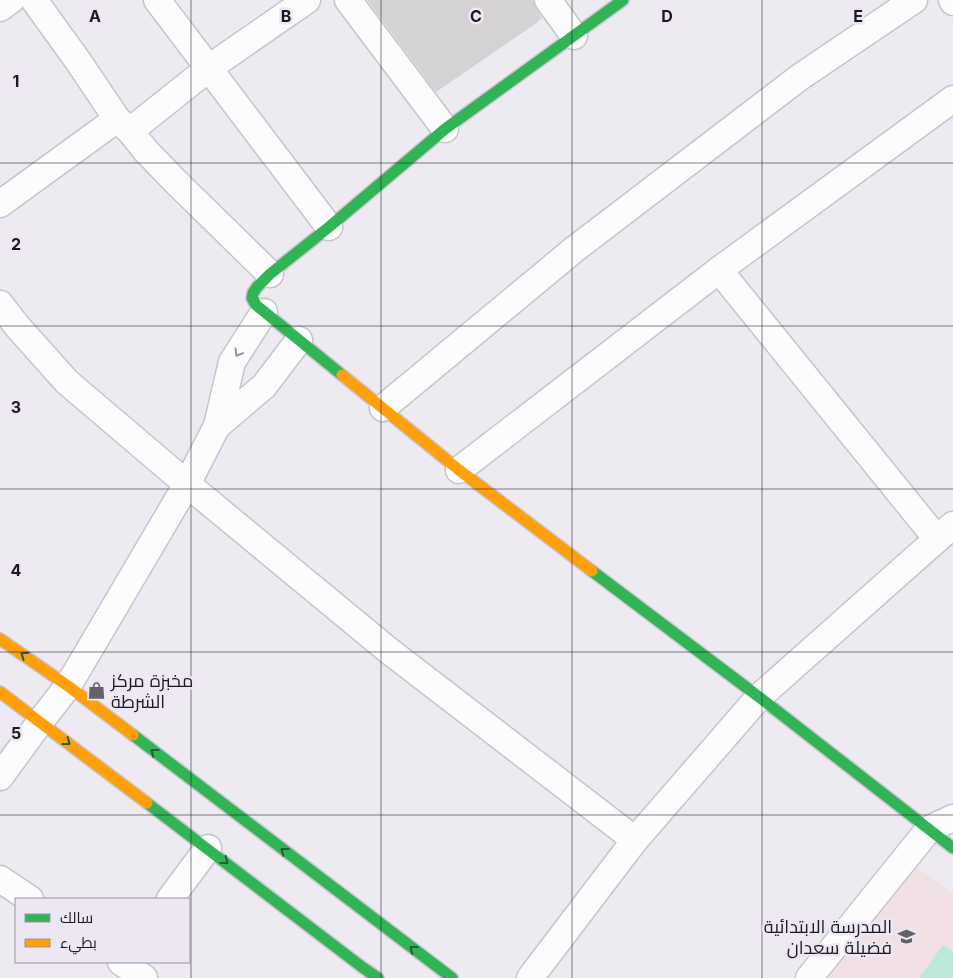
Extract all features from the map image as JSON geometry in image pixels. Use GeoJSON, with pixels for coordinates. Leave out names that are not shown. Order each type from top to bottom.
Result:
{"type":"FeatureCollection","features":[{"type":"Feature","properties":{"kind":"street"},"geometry":{"type":"LineString","coordinates":[[0,8],[12,0]]}},
{"type":"Feature","properties":{"kind":"street"},"geometry":{"type":"LineString","coordinates":[[34,0],[123,125],[175,181],[270,274]]}},
{"type":"Feature","properties":{"kind":"street"},"geometry":{"type":"LineString","coordinates":[[157,0],[329,227]]}},
{"type":"Feature","properties":{"kind":"street"},"geometry":{"type":"LineString","coordinates":[[0,204],[209,68],[307,0]]}},
{"type":"Feature","properties":{"kind":"street"},"geometry":{"type":"LineString","coordinates":[[348,0],[444,129]]}},
{"type":"Feature","properties":{"kind":"street"},"geometry":{"type":"LineString","coordinates":[[548,0],[574,36]]}},
{"type":"Feature","properties":{"kind":"street"},"geometry":{"type":"LineString","coordinates":[[623,0],[444,129],[329,227],[270,274],[257,287],[252,298],[256,305],[264,312],[459,470],[759,697],[953,848]]}},
{"type":"Feature","properties":{"kind":"street"},"geometry":{"type":"LineString","coordinates":[[383,408],[592,236],[800,76],[914,0]]}},
{"type":"Feature","properties":{"kind":"street"},"geometry":{"type":"LineString","coordinates":[[459,470],[719,270],[953,100]]}},
{"type":"Feature","properties":{"kind":"street"},"geometry":{"type":"LineString","coordinates":[[530,978],[635,840],[759,697],[945,532],[719,270]]}},
{"type":"Feature","properties":{"kind":"street"},"geometry":{"type":"LineString","coordinates":[[0,304],[67,382],[187,484],[388,650],[635,840]]}},
{"type":"Feature","properties":{"kind":"street"},"geometry":{"type":"LineString","coordinates":[[0,777],[68,686],[187,484],[217,426],[232,362],[264,312]]}},
{"type":"Feature","properties":{"kind":"street"},"geometry":{"type":"LineString","coordinates":[[217,426],[264,386],[299,340]]}},
{"type":"Feature","properties":{"kind":"street"},"geometry":{"type":"LineString","coordinates":[[0,639],[68,686],[452,978]]}},
{"type":"Feature","properties":{"kind":"street"},"geometry":{"type":"LineString","coordinates":[[0,692],[208,848],[365,974]]}},
{"type":"Feature","properties":{"kind":"street"},"geometry":{"type":"LineString","coordinates":[[809,978],[929,830],[953,818]]}},
{"type":"Feature","properties":{"kind":"street"},"geometry":{"type":"LineString","coordinates":[[171,898],[208,848]]}},
{"type":"Feature","properties":{"kind":"street"},"geometry":{"type":"LineString","coordinates":[[0,878],[29,898]]}},
{"type":"Feature","properties":{"kind":"street"},"geometry":{"type":"LineString","coordinates":[[120,966],[144,978]]}},
{"type":"Feature","properties":{"kind":"shaded area","name":"المدرسة الابتدائية فضيلة سعدان"},"geometry":{"type":"Polygon","coordinates":[[[911,863],[953,893],[953,978],[829,978],[911,863]]]}},
{"type":"Feature","properties":{"kind":"green space"},"geometry":{"type":"Polygon","coordinates":[[[943,945],[953,952],[953,978],[919,978],[943,945]]]}},
{"type":"Feature","properties":{"kind":"building"},"geometry":{"type":"Polygon","coordinates":[[[367,0],[533,0],[542,18],[436,92],[367,0]]]}},
{"type":"Feature","properties":{"kind":"traffic: fast"},"geometry":{"type":"LineString","coordinates":[[342,375],[256,305],[252,298],[257,287],[270,274],[445,129],[623,0]]}},
{"type":"Feature","properties":{"kind":"traffic: fast"},"geometry":{"type":"LineString","coordinates":[[592,571],[759,697],[953,848]]}},
{"type":"Feature","properties":{"kind":"traffic: fast"},"geometry":{"type":"LineString","coordinates":[[133,735],[452,978]]}},
{"type":"Feature","properties":{"kind":"traffic: fast"},"geometry":{"type":"LineString","coordinates":[[147,803],[378,978]]}},
{"type":"Feature","properties":{"kind":"traffic: slow"},"geometry":{"type":"LineString","coordinates":[[342,375],[459,470],[592,571]]}},
{"type":"Feature","properties":{"kind":"traffic: slow"},"geometry":{"type":"LineString","coordinates":[[0,639],[68,686],[133,735]]}},
{"type":"Feature","properties":{"kind":"traffic: slow"},"geometry":{"type":"LineString","coordinates":[[0,692],[147,803]]}},
{"type":"Feature","properties":{"kind":"place","name":"مخبزة مركز الشرطة"},"geometry":{"type":"Point","coordinates":[97,690]}},
{"type":"Feature","properties":{"kind":"place","name":"المدرسة الابتدائية فضيلة سعدان"},"geometry":{"type":"Point","coordinates":[906,936]}}]}
